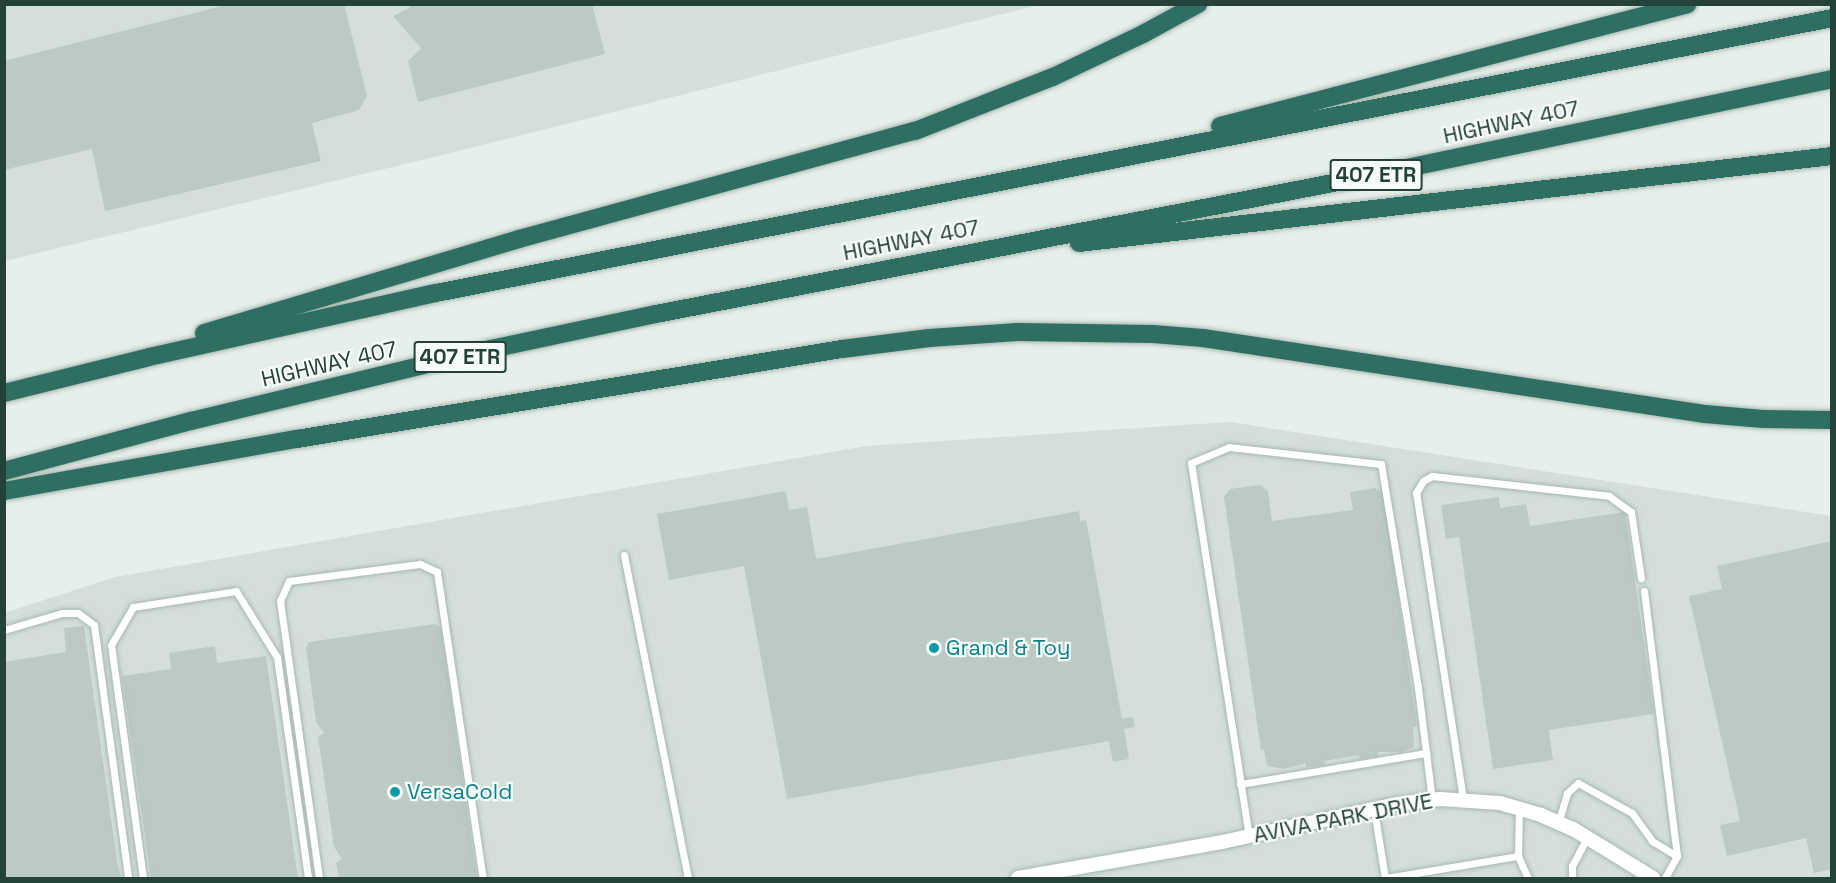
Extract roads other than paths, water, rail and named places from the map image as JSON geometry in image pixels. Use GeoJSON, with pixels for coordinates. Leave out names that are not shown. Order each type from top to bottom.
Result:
{"type":"FeatureCollection","features":[{"type":"Feature","properties":{"kind":"highway"},"geometry":{"type":"LineString","coordinates":[[6,392],[519,239],[915,131],[1053,77],[1143,34],[1198,4]]}},
{"type":"Feature","properties":{"kind":"highway"},"geometry":{"type":"LineString","coordinates":[[1043,171],[1687,4]]}},
{"type":"Feature","properties":{"kind":"highway","name":"HIGHWAY 407"},"geometry":{"type":"LineString","coordinates":[[6,392],[149,357],[425,296],[1043,171],[1832,18]]}},
{"type":"Feature","properties":{"kind":"highway","name":"HIGHWAY 407"},"geometry":{"type":"LineString","coordinates":[[4,471],[191,421],[491,350],[656,314],[1354,179],[1832,79]]}},
{"type":"Feature","properties":{"kind":"highway"},"geometry":{"type":"LineString","coordinates":[[919,262],[1661,174],[1832,156]]}},
{"type":"Feature","properties":{"kind":"highway"},"geometry":{"type":"LineString","coordinates":[[4,491],[297,439],[842,349],[929,338],[1018,332],[1141,334],[1203,338],[1705,414],[1772,420],[1832,420]]}},
{"type":"Feature","properties":{"kind":"street","name":"AVIVA PARK DRIVE"},"geometry":{"type":"LineString","coordinates":[[1018,879],[1248,837],[1374,810],[1432,800],[1463,799],[1500,803],[1558,823],[1587,838],[1653,879]]}},
{"type":"Feature","properties":{"kind":"lane"},"geometry":{"type":"LineString","coordinates":[[1248,837],[1191,463],[1229,447],[1381,464],[1432,800]]}},
{"type":"Feature","properties":{"kind":"lane"},"geometry":{"type":"LineString","coordinates":[[1463,799],[1416,494],[1423,481],[1432,476],[1609,495],[1631,512],[1641,578]]}},
{"type":"Feature","properties":{"kind":"lane"},"geometry":{"type":"LineString","coordinates":[[624,555],[688,879]]}},
{"type":"Feature","properties":{"kind":"lane"},"geometry":{"type":"LineString","coordinates":[[319,879],[280,601],[290,581],[420,564],[437,572],[483,879]]}},
{"type":"Feature","properties":{"kind":"lane"},"geometry":{"type":"LineString","coordinates":[[143,879],[111,645],[133,607],[236,591],[277,657],[308,879]]}},
{"type":"Feature","properties":{"kind":"lane"},"geometry":{"type":"LineString","coordinates":[[1644,591],[1677,856],[1665,879]]}},
{"type":"Feature","properties":{"kind":"lane"},"geometry":{"type":"LineString","coordinates":[[4,630],[62,613],[78,613],[94,625],[128,879]]}},
{"type":"Feature","properties":{"kind":"lane"},"geometry":{"type":"LineString","coordinates":[[1240,784],[1426,753]]}},
{"type":"Feature","properties":{"kind":"lane"},"geometry":{"type":"LineString","coordinates":[[1558,823],[1567,793],[1578,783],[1632,813],[1652,841],[1677,856]]}},
{"type":"Feature","properties":{"kind":"lane"},"geometry":{"type":"LineString","coordinates":[[1519,808],[1518,856],[1528,879]]}},
{"type":"Feature","properties":{"kind":"lane"},"geometry":{"type":"LineString","coordinates":[[1374,810],[1386,878],[1518,856]]}},
{"type":"Feature","properties":{"kind":"lane"},"geometry":{"type":"LineString","coordinates":[[1572,879],[1572,866],[1587,838]]}},
{"type":"Feature","properties":{"kind":"place","name":"Grand & Toy"},"geometry":{"type":"Point","coordinates":[934,648]}},
{"type":"Feature","properties":{"kind":"place","name":"VersaCold"},"geometry":{"type":"Point","coordinates":[395,792]}}]}
